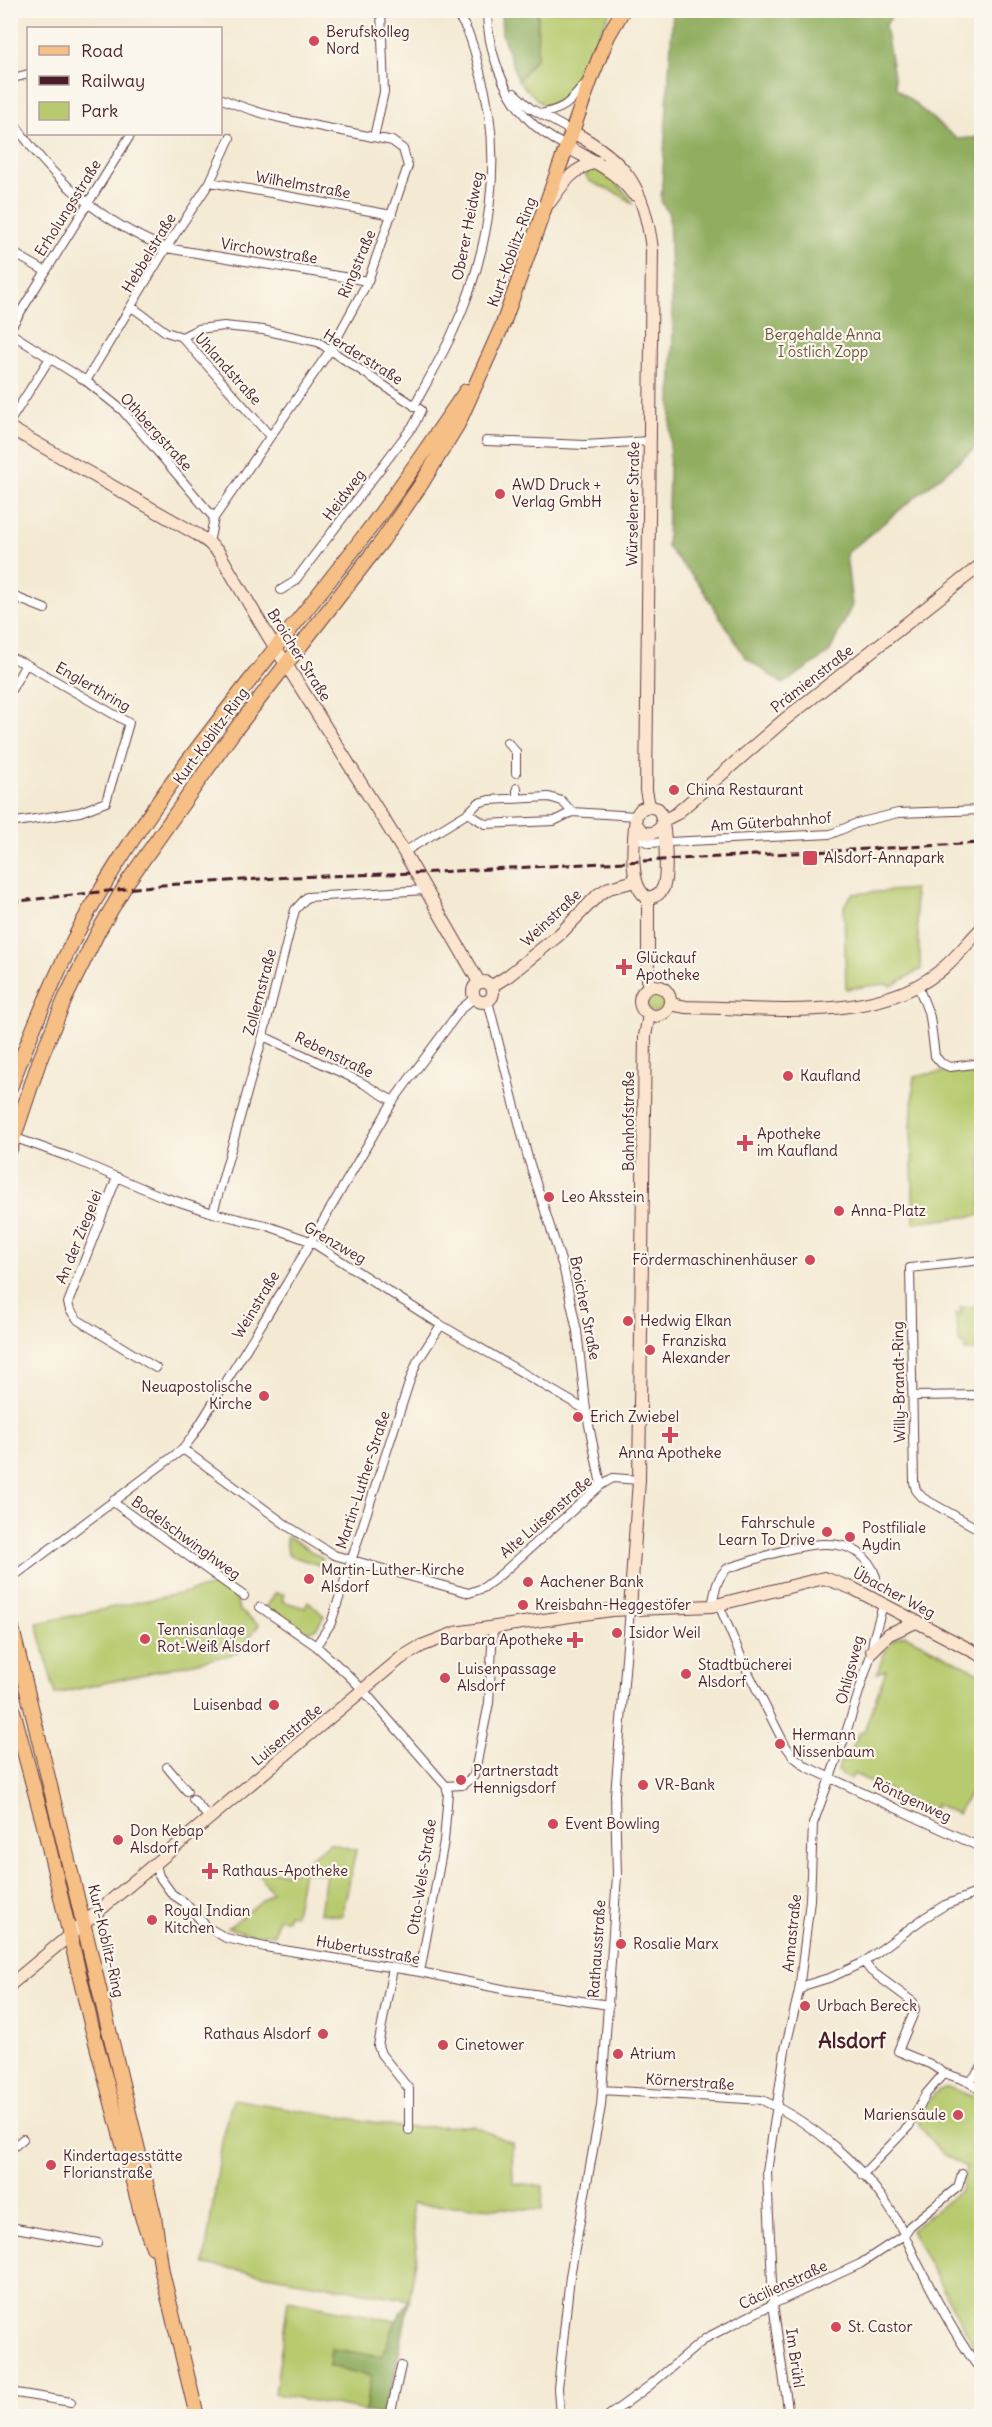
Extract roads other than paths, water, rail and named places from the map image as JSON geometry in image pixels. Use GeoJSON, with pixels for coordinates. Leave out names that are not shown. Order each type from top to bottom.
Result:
{"type":"FeatureCollection","features":[{"type":"Feature","properties":{"kind":"main road"},"geometry":{"type":"LineString","coordinates":[[566,146],[608,36],[623,10]]}},
{"type":"Feature","properties":{"kind":"main road","name":"Würselener Straße"},"geometry":{"type":"LineString","coordinates":[[571,131],[603,150],[623,168],[636,188],[648,225],[652,249],[646,768],[649,806]]}},
{"type":"Feature","properties":{"kind":"main road","name":"Würselener Straße"},"geometry":{"type":"LineString","coordinates":[[566,146],[617,175],[641,205]]}},
{"type":"Feature","properties":{"kind":"main road","name":"Kurt-Koblitz-Ring"},"geometry":{"type":"LineString","coordinates":[[11,1141],[39,1062],[65,999],[98,932],[129,881],[177,810],[286,664],[382,541],[420,486],[458,424],[503,324],[566,146]]}},
{"type":"Feature","properties":{"kind":"main road"},"geometry":{"type":"LineString","coordinates":[[544,210],[568,176],[580,167],[597,162]]}},
{"type":"Feature","properties":{"kind":"main road","name":"Kurt-Koblitz-Ring"},"geometry":{"type":"LineString","coordinates":[[10,1088],[39,1012],[85,918],[122,857],[173,784],[408,477],[483,367]]}},
{"type":"Feature","properties":{"kind":"main road","name":"Broicher Straße"},"geometry":{"type":"LineString","coordinates":[[10,428],[210,543],[227,563],[276,648],[404,852],[479,982]]}},
{"type":"Feature","properties":{"kind":"main road","name":"Prämienstraße"},"geometry":{"type":"LineString","coordinates":[[663,822],[676,814],[775,726],[981,564]]}},
{"type":"Feature","properties":{"kind":"main road"},"geometry":{"type":"LineString","coordinates":[[649,806],[658,809],[663,822],[665,870],[662,888],[654,897],[648,898],[641,895],[635,881],[636,824],[641,809],[649,806]]}},
{"type":"Feature","properties":{"kind":"main road"},"geometry":{"type":"LineString","coordinates":[[636,824],[645,833],[652,834],[659,830],[663,822]]}},
{"type":"Feature","properties":{"kind":"main road","name":"Weinstraße"},"geometry":{"type":"LineString","coordinates":[[492,986],[555,938],[599,894],[635,881]]}},
{"type":"Feature","properties":{"kind":"main road"},"geometry":{"type":"LineString","coordinates":[[648,898],[648,987]]}},
{"type":"Feature","properties":{"kind":"main road"},"geometry":{"type":"LineString","coordinates":[[670,1004],[686,1007],[787,1009],[862,1004],[890,997],[918,986],[937,974],[956,957],[981,928]]}},
{"type":"Feature","properties":{"kind":"main road"},"geometry":{"type":"LineString","coordinates":[[479,982],[492,986],[493,993],[488,1000],[482,1002],[474,998],[473,989],[479,982]]}},
{"type":"Feature","properties":{"kind":"main road"},"geometry":{"type":"LineString","coordinates":[[659,986],[668,993],[670,1004],[664,1013],[654,1016],[642,1010],[639,1001],[642,993],[648,987],[659,986]]}},
{"type":"Feature","properties":{"kind":"main road","name":"Bahnhofstraße"},"geometry":{"type":"LineString","coordinates":[[639,1480],[645,1036],[649,1015]]}},
{"type":"Feature","properties":{"kind":"main road","name":"Rathausstraße"},"geometry":{"type":"LineString","coordinates":[[630,1609],[639,1480]]}},
{"type":"Feature","properties":{"kind":"main road","name":"Übacher Weg"},"geometry":{"type":"LineString","coordinates":[[630,1609],[716,1605],[824,1578],[839,1582],[981,1656]]}},
{"type":"Feature","properties":{"kind":"main road","name":"Luisenstraße"},"geometry":{"type":"LineString","coordinates":[[10,1985],[400,1658],[421,1646],[455,1633],[630,1609]]}},
{"type":"Feature","properties":{"kind":"main road","name":"Kurt-Koblitz-Ring"},"geometry":{"type":"LineString","coordinates":[[10,1620],[154,2216],[162,2272],[197,2416]]}},
{"type":"Feature","properties":{"kind":"main road"},"geometry":{"type":"LineString","coordinates":[[872,1651],[889,1634],[916,1622]]}},
{"type":"Feature","properties":{"kind":"main road","name":"Kurt-Koblitz-Ring"},"geometry":{"type":"LineString","coordinates":[[10,1699],[91,2024],[143,2220],[162,2272]]}},
{"type":"Feature","properties":{"kind":"street"},"geometry":{"type":"LineString","coordinates":[[374,136],[384,92],[381,10]]}},
{"type":"Feature","properties":{"kind":"street","name":"Oberer Heidweg"},"geometry":{"type":"LineString","coordinates":[[418,408],[453,333],[471,286],[489,207],[494,160],[492,125],[486,91],[469,33],[453,10]]}},
{"type":"Feature","properties":{"kind":"street"},"geometry":{"type":"LineString","coordinates":[[487,10],[488,34],[506,84],[527,118],[566,146]]}},
{"type":"Feature","properties":{"kind":"street"},"geometry":{"type":"LineString","coordinates":[[10,79],[27,74]]}},
{"type":"Feature","properties":{"kind":"street"},"geometry":{"type":"LineString","coordinates":[[541,114],[561,109],[569,104],[592,76]]}},
{"type":"Feature","properties":{"kind":"street"},"geometry":{"type":"LineString","coordinates":[[506,84],[522,101],[571,131]]}},
{"type":"Feature","properties":{"kind":"street","name":"Ringstraße"},"geometry":{"type":"LineString","coordinates":[[210,543],[214,518],[331,349],[368,281],[408,166],[407,156],[399,144],[374,136],[266,114],[222,99]]}},
{"type":"Feature","properties":{"kind":"street","name":"Virchowstraße"},"geometry":{"type":"LineString","coordinates":[[10,116],[34,152],[54,175],[88,203],[144,239],[166,248],[368,281]]}},
{"type":"Feature","properties":{"kind":"street","name":"Erholungsstraße"},"geometry":{"type":"LineString","coordinates":[[10,331],[130,135]]}},
{"type":"Feature","properties":{"kind":"street","name":"Hebbelstraße"},"geometry":{"type":"LineString","coordinates":[[86,381],[166,248],[210,182],[230,138]]}},
{"type":"Feature","properties":{"kind":"street","name":"Wilhelmstraße"},"geometry":{"type":"LineString","coordinates":[[210,182],[392,215]]}},
{"type":"Feature","properties":{"kind":"street"},"geometry":{"type":"LineString","coordinates":[[10,251],[45,271]]}},
{"type":"Feature","properties":{"kind":"street","name":"Uhlandstraße"},"geometry":{"type":"LineString","coordinates":[[132,307],[166,333],[182,337],[270,436]]}},
{"type":"Feature","properties":{"kind":"street","name":"Herderstraße"},"geometry":{"type":"LineString","coordinates":[[182,337],[198,329],[224,326],[263,330],[318,342],[418,408]]}},
{"type":"Feature","properties":{"kind":"street","name":"Othbergstraße"},"geometry":{"type":"LineString","coordinates":[[10,331],[86,381],[122,410],[214,518]]}},
{"type":"Feature","properties":{"kind":"street"},"geometry":{"type":"LineString","coordinates":[[10,421],[50,358]]}},
{"type":"Feature","properties":{"kind":"street","name":"Heidweg"},"geometry":{"type":"LineString","coordinates":[[281,590],[294,582],[416,423],[418,408]]}},
{"type":"Feature","properties":{"kind":"street"},"geometry":{"type":"LineString","coordinates":[[486,441],[585,445],[650,441]]}},
{"type":"Feature","properties":{"kind":"street"},"geometry":{"type":"LineString","coordinates":[[10,595],[45,609]]}},
{"type":"Feature","properties":{"kind":"street","name":"Englerthring"},"geometry":{"type":"LineString","coordinates":[[10,657],[129,723],[106,802],[80,812],[10,823]]}},
{"type":"Feature","properties":{"kind":"street"},"geometry":{"type":"LineString","coordinates":[[10,692],[26,664]]}},
{"type":"Feature","properties":{"kind":"street"},"geometry":{"type":"LineString","coordinates":[[507,742],[516,752],[516,773]]}},
{"type":"Feature","properties":{"kind":"street"},"geometry":{"type":"LineString","coordinates":[[404,852],[468,813],[478,803],[517,793],[562,801],[572,812],[554,821],[485,824],[468,813]]}},
{"type":"Feature","properties":{"kind":"street","name":"Am Güterbahnhof"},"geometry":{"type":"LineString","coordinates":[[572,812],[609,814],[636,824],[644,842],[664,843],[831,834],[857,823],[898,813],[981,810]]}},
{"type":"Feature","properties":{"kind":"street","name":"Zollernstraße"},"geometry":{"type":"LineString","coordinates":[[213,1213],[263,1036],[295,910],[308,897],[426,890]]}},
{"type":"Feature","properties":{"kind":"street"},"geometry":{"type":"LineString","coordinates":[[918,986],[924,996],[930,1017],[935,1056],[941,1063],[950,1067],[981,1063]]}},
{"type":"Feature","properties":{"kind":"street","name":"Weinstraße"},"geometry":{"type":"LineString","coordinates":[[10,1579],[183,1449],[287,1283],[393,1101],[461,1009],[474,998]]}},
{"type":"Feature","properties":{"kind":"street","name":"Broicher Straße"},"geometry":{"type":"LineString","coordinates":[[488,1000],[528,1158],[564,1270],[577,1331],[586,1410],[602,1485]]}},
{"type":"Feature","properties":{"kind":"street","name":"Rebenstraße"},"geometry":{"type":"LineString","coordinates":[[263,1036],[359,1081],[393,1101]]}},
{"type":"Feature","properties":{"kind":"street","name":"Grenzweg"},"geometry":{"type":"LineString","coordinates":[[11,1141],[117,1177],[161,1196],[213,1213],[265,1225],[310,1241],[441,1324],[586,1410]]}},
{"type":"Feature","properties":{"kind":"street","name":"An der Ziegelei"},"geometry":{"type":"LineString","coordinates":[[117,1177],[68,1303],[70,1310],[78,1320],[156,1368]]}},
{"type":"Feature","properties":{"kind":"street","name":"Willy-Brandt-Ring"},"geometry":{"type":"LineString","coordinates":[[981,1260],[910,1269],[916,1490],[923,1498],[981,1531]]}},
{"type":"Feature","properties":{"kind":"street","name":"Martin-Luther-Straße"},"geometry":{"type":"LineString","coordinates":[[316,1646],[331,1623],[410,1380],[417,1362],[441,1324]]}},
{"type":"Feature","properties":{"kind":"street"},"geometry":{"type":"LineString","coordinates":[[913,1396],[981,1395]]}},
{"type":"Feature","properties":{"kind":"street"},"geometry":{"type":"LineString","coordinates":[[183,1449],[289,1527],[334,1555],[351,1560]]}},
{"type":"Feature","properties":{"kind":"street","name":"Alte Luisenstraße"},"geometry":{"type":"LineString","coordinates":[[351,1560],[469,1593],[476,1592],[507,1570],[602,1485],[613,1478],[639,1480]]}},
{"type":"Feature","properties":{"kind":"street","name":"Bodelschwinghweg"},"geometry":{"type":"LineString","coordinates":[[114,1500],[117,1505],[244,1596]]}},
{"type":"Feature","properties":{"kind":"street"},"geometry":{"type":"LineString","coordinates":[[830,1777],[807,1767],[794,1757],[785,1745],[716,1605],[715,1589],[723,1571],[728,1568],[816,1544],[841,1545],[860,1553],[867,1558],[876,1577]]}},
{"type":"Feature","properties":{"kind":"street","name":"Ohligsweg"},"geometry":{"type":"LineString","coordinates":[[830,1777],[872,1651],[883,1605]]}},
{"type":"Feature","properties":{"kind":"street"},"geometry":{"type":"LineString","coordinates":[[260,1607],[316,1646],[363,1690],[446,1786],[462,1785],[474,1776],[489,1703],[493,1627]]}},
{"type":"Feature","properties":{"kind":"street","name":"Rathausstraße"},"geometry":{"type":"LineString","coordinates":[[560,2416],[559,2378],[570,2276],[603,2090],[617,1875],[615,1795],[630,1609]]}},
{"type":"Feature","properties":{"kind":"street"},"geometry":{"type":"LineString","coordinates":[[167,1767],[187,1791]]}},
{"type":"Feature","properties":{"kind":"street","name":"Röntgenweg"},"geometry":{"type":"LineString","coordinates":[[830,1777],[981,1848]]}},
{"type":"Feature","properties":{"kind":"street","name":"Annastraße"},"geometry":{"type":"LineString","coordinates":[[773,2304],[767,2172],[775,2106],[799,1991],[810,1900],[813,1824],[830,1777]]}},
{"type":"Feature","properties":{"kind":"street","name":"Otto-Wels-Straße"},"geometry":{"type":"LineString","coordinates":[[420,1972],[444,1840],[449,1798],[446,1786]]}},
{"type":"Feature","properties":{"kind":"street"},"geometry":{"type":"LineString","coordinates":[[193,1798],[210,1819]]}},
{"type":"Feature","properties":{"kind":"street","name":"Hubertusstraße"},"geometry":{"type":"LineString","coordinates":[[156,1864],[159,1876],[168,1888],[184,1902],[198,1920],[226,1938],[265,1947],[420,1972],[507,1990],[609,2005]]}},
{"type":"Feature","properties":{"kind":"street"},"geometry":{"type":"LineString","coordinates":[[799,1991],[806,1985],[832,1977],[864,1962],[945,1905],[981,1891]]}},
{"type":"Feature","properties":{"kind":"street"},"geometry":{"type":"LineString","coordinates":[[864,1962],[871,1971],[913,2002],[915,2010],[898,2051],[930,2064],[944,2073],[970,2082],[981,2092]]}},
{"type":"Feature","properties":{"kind":"street"},"geometry":{"type":"LineString","coordinates":[[393,1968],[378,2046],[381,2054],[409,2089],[409,2130]]}},
{"type":"Feature","properties":{"kind":"street"},"geometry":{"type":"LineString","coordinates":[[970,2082],[981,2067]]}},
{"type":"Feature","properties":{"kind":"street"},"geometry":{"type":"LineString","coordinates":[[862,2175],[909,2126],[926,2094],[944,2073]]}},
{"type":"Feature","properties":{"kind":"street","name":"Körnerstraße"},"geometry":{"type":"LineString","coordinates":[[603,2090],[762,2100],[775,2106]]}},
{"type":"Feature","properties":{"kind":"street"},"geometry":{"type":"LineString","coordinates":[[775,2106],[830,2144],[862,2175],[885,2202],[964,2348],[981,2372]]}},
{"type":"Feature","properties":{"kind":"street"},"geometry":{"type":"LineString","coordinates":[[10,2150],[23,2139]]}},
{"type":"Feature","properties":{"kind":"street","name":"Cäcilienstraße"},"geometry":{"type":"LineString","coordinates":[[608,2416],[650,2386],[706,2338],[860,2264],[904,2235],[910,2226],[958,2187],[962,2174]]}},
{"type":"Feature","properties":{"kind":"street"},"geometry":{"type":"LineString","coordinates":[[10,2227],[98,2243]]}},
{"type":"Feature","properties":{"kind":"street","name":"Im Brühl"},"geometry":{"type":"LineString","coordinates":[[773,2304],[789,2416]]}},
{"type":"Feature","properties":{"kind":"street"},"geometry":{"type":"LineString","coordinates":[[390,2416],[401,2366]]}},
{"type":"Feature","properties":{"kind":"street"},"geometry":{"type":"LineString","coordinates":[[10,2392],[72,2402]]}},
{"type":"Feature","properties":{"kind":"railway"},"geometry":{"type":"LineString","coordinates":[[10,902],[162,885],[293,877],[416,873],[982,843]]}},
{"type":"Feature","properties":{"kind":"place","name":"Berufskolleg Nord"},"geometry":{"type":"Point","coordinates":[314,41]}},
{"type":"Feature","properties":{"kind":"place","name":"AWD Druck + Verlag GmbH"},"geometry":{"type":"Point","coordinates":[500,494]}},
{"type":"Feature","properties":{"kind":"place","name":"China Restaurant"},"geometry":{"type":"Point","coordinates":[674,790]}},
{"type":"Feature","properties":{"kind":"place","name":"Alsdorf-Annapark"},"geometry":{"type":"Point","coordinates":[810,858]}},
{"type":"Feature","properties":{"kind":"place","name":"Glückauf Apotheke"},"geometry":{"type":"Point","coordinates":[624,967]}},
{"type":"Feature","properties":{"kind":"place","name":"Kaufland"},"geometry":{"type":"Point","coordinates":[788,1076]}},
{"type":"Feature","properties":{"kind":"place","name":"Apotheke im Kaufland"},"geometry":{"type":"Point","coordinates":[745,1143]}},
{"type":"Feature","properties":{"kind":"place","name":"Leo Aksstein"},"geometry":{"type":"Point","coordinates":[549,1197]}},
{"type":"Feature","properties":{"kind":"place","name":"Anna-Platz"},"geometry":{"type":"Point","coordinates":[839,1211]}},
{"type":"Feature","properties":{"kind":"place","name":"Fördermaschinenhäuser"},"geometry":{"type":"Point","coordinates":[810,1260]}},
{"type":"Feature","properties":{"kind":"place","name":"Hedwig Elkan"},"geometry":{"type":"Point","coordinates":[628,1321]}},
{"type":"Feature","properties":{"kind":"place","name":"Franziska Alexander"},"geometry":{"type":"Point","coordinates":[650,1350]}},
{"type":"Feature","properties":{"kind":"place","name":"Neuapostolische Kirche"},"geometry":{"type":"Point","coordinates":[264,1396]}},
{"type":"Feature","properties":{"kind":"place","name":"Erich Zwiebel"},"geometry":{"type":"Point","coordinates":[578,1417]}},
{"type":"Feature","properties":{"kind":"place","name":"Anna Apotheke"},"geometry":{"type":"Point","coordinates":[670,1435]}},
{"type":"Feature","properties":{"kind":"place","name":"Fahrschule Learn To Drive"},"geometry":{"type":"Point","coordinates":[827,1532]}},
{"type":"Feature","properties":{"kind":"place","name":"Postfiliale Aydin"},"geometry":{"type":"Point","coordinates":[850,1537]}},
{"type":"Feature","properties":{"kind":"place","name":"Martin-Luther-Kirche Alsdorf"},"geometry":{"type":"Point","coordinates":[309,1579]}},
{"type":"Feature","properties":{"kind":"place","name":"Aachener Bank"},"geometry":{"type":"Point","coordinates":[528,1582]}},
{"type":"Feature","properties":{"kind":"place","name":"Kreisbahn-Heggestöfer"},"geometry":{"type":"Point","coordinates":[523,1605]}},
{"type":"Feature","properties":{"kind":"place","name":"Isidor Weil"},"geometry":{"type":"Point","coordinates":[617,1633]}},
{"type":"Feature","properties":{"kind":"place","name":"Tennisanlage Rot-Weiß Alsdorf"},"geometry":{"type":"Point","coordinates":[145,1639]}},
{"type":"Feature","properties":{"kind":"place","name":"Barbara Apotheke"},"geometry":{"type":"Point","coordinates":[575,1640]}},
{"type":"Feature","properties":{"kind":"place","name":"Stadtbücherei Alsdorf"},"geometry":{"type":"Point","coordinates":[686,1674]}},
{"type":"Feature","properties":{"kind":"place","name":"Luisenpassage Alsdorf"},"geometry":{"type":"Point","coordinates":[445,1678]}},
{"type":"Feature","properties":{"kind":"place","name":"Luisenbad"},"geometry":{"type":"Point","coordinates":[274,1705]}},
{"type":"Feature","properties":{"kind":"place","name":"Hermann Nissenbaum"},"geometry":{"type":"Point","coordinates":[780,1744]}},
{"type":"Feature","properties":{"kind":"place","name":"Partnerstadt Hennigsdorf"},"geometry":{"type":"Point","coordinates":[461,1780]}},
{"type":"Feature","properties":{"kind":"place","name":"VR-Bank"},"geometry":{"type":"Point","coordinates":[643,1785]}},
{"type":"Feature","properties":{"kind":"place","name":"Event Bowling"},"geometry":{"type":"Point","coordinates":[553,1824]}},
{"type":"Feature","properties":{"kind":"place","name":"Don Kebap Alsdorf"},"geometry":{"type":"Point","coordinates":[118,1840]}},
{"type":"Feature","properties":{"kind":"place","name":"Rathaus-Apotheke"},"geometry":{"type":"Point","coordinates":[210,1871]}},
{"type":"Feature","properties":{"kind":"place","name":"Royal Indian Kitchen"},"geometry":{"type":"Point","coordinates":[152,1920]}},
{"type":"Feature","properties":{"kind":"place","name":"Rosalie Marx"},"geometry":{"type":"Point","coordinates":[621,1944]}},
{"type":"Feature","properties":{"kind":"place","name":"Urbach Bereck"},"geometry":{"type":"Point","coordinates":[805,2006]}},
{"type":"Feature","properties":{"kind":"place","name":"Rathaus Alsdorf"},"geometry":{"type":"Point","coordinates":[323,2034]}},
{"type":"Feature","properties":{"kind":"place","name":"Cinetower"},"geometry":{"type":"Point","coordinates":[443,2045]}},
{"type":"Feature","properties":{"kind":"place","name":"Atrium"},"geometry":{"type":"Point","coordinates":[618,2054]}},
{"type":"Feature","properties":{"kind":"place","name":"Mariensäule"},"geometry":{"type":"Point","coordinates":[958,2115]}},
{"type":"Feature","properties":{"kind":"place","name":"Kindertagesstätte Florianstraße"},"geometry":{"type":"Point","coordinates":[51,2165]}},
{"type":"Feature","properties":{"kind":"place","name":"St. Castor"},"geometry":{"type":"Point","coordinates":[836,2327]}},
{"type":"Feature","properties":{"kind":"district","name":"Alsdorf"},"geometry":{"type":"Point","coordinates":[852,2041]}},
{"type":"Feature","properties":{"kind":"park label","name":"Bergehalde Anna I östlich Zopp"},"geometry":{"type":"Point","coordinates":[823,344]}}]}
